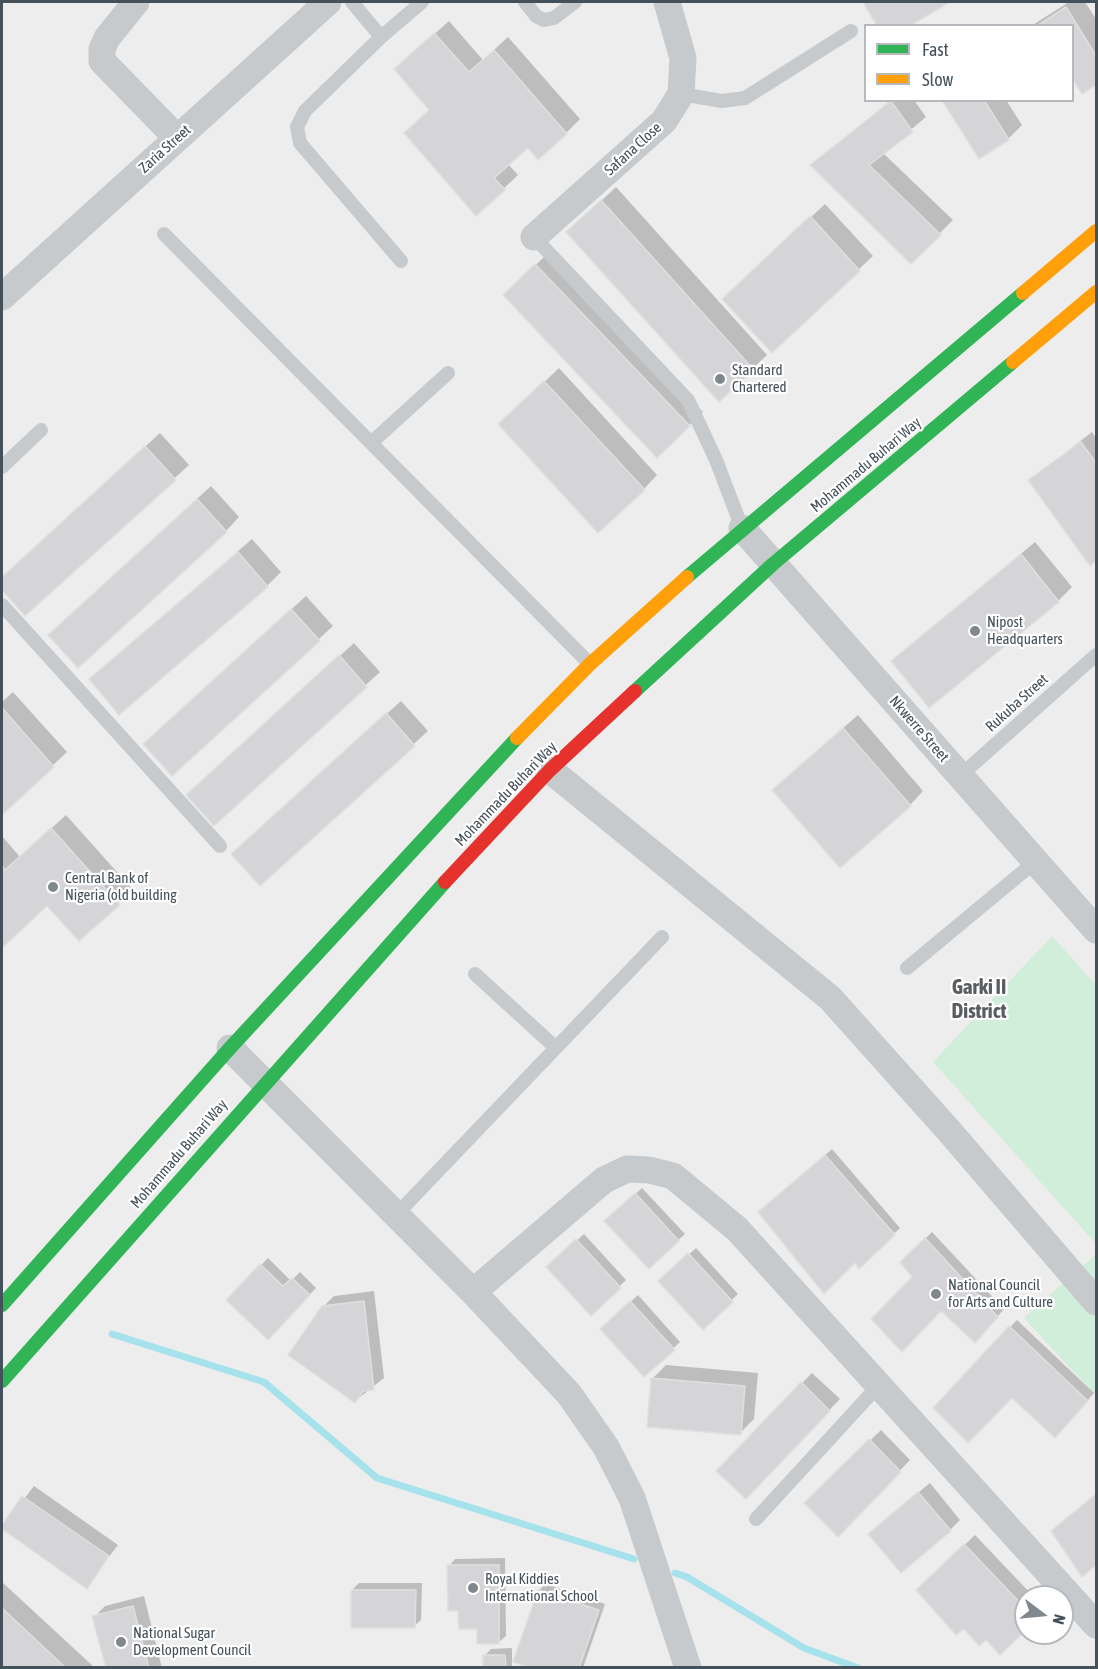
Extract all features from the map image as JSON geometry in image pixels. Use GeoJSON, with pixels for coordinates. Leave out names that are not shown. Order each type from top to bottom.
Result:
{"type":"FeatureCollection","features":[{"type":"Feature","properties":{"kind":"main road","name":"Mohammadu Buhari Way"},"geometry":{"type":"LineString","coordinates":[[2,1305],[230,1048],[478,777],[590,664],[742,528],[1096,231]]}},
{"type":"Feature","properties":{"kind":"main road","name":"Mohammadu Buhari Way"},"geometry":{"type":"LineString","coordinates":[[2,1381],[14,1356],[427,901],[550,770],[773,564],[1096,292]]}},
{"type":"Feature","properties":{"kind":"street"},"geometry":{"type":"LineString","coordinates":[[136,2],[107,38],[102,50],[102,61],[177,138]]}},
{"type":"Feature","properties":{"kind":"street","name":"Zaria Street"},"geometry":{"type":"LineString","coordinates":[[2,297],[328,2]]}},
{"type":"Feature","properties":{"kind":"street","name":"Safana Close"},"geometry":{"type":"LineString","coordinates":[[534,237],[664,121],[681,94],[683,58],[667,2]]}},
{"type":"Feature","properties":{"kind":"street","name":"Nkwerre Street"},"geometry":{"type":"LineString","coordinates":[[742,528],[1096,930]]}},
{"type":"Feature","properties":{"kind":"street"},"geometry":{"type":"LineString","coordinates":[[550,770],[830,998],[950,1132],[1096,1302]]}},
{"type":"Feature","properties":{"kind":"street"},"geometry":{"type":"LineString","coordinates":[[230,1048],[473,1292],[569,1395],[606,1447],[632,1498],[688,1668]]}},
{"type":"Feature","properties":{"kind":"street"},"geometry":{"type":"LineString","coordinates":[[473,1292],[604,1180],[627,1169],[649,1170],[673,1176],[737,1229],[1096,1625]]}},
{"type":"Feature","properties":{"kind":"lane"},"geometry":{"type":"LineString","coordinates":[[352,2],[381,37]]}},
{"type":"Feature","properties":{"kind":"lane"},"geometry":{"type":"LineString","coordinates":[[525,2],[536,16],[544,20],[554,18],[575,2]]}},
{"type":"Feature","properties":{"kind":"lane"},"geometry":{"type":"LineString","coordinates":[[400,261],[300,143],[297,127],[305,111],[417,3]]}},
{"type":"Feature","properties":{"kind":"lane"},"geometry":{"type":"LineString","coordinates":[[681,94],[722,101],[745,98],[851,32]]}},
{"type":"Feature","properties":{"kind":"lane"},"geometry":{"type":"LineString","coordinates":[[164,234],[590,664]]}},
{"type":"Feature","properties":{"kind":"lane"},"geometry":{"type":"LineString","coordinates":[[534,237],[688,400],[716,460],[742,528]]}},
{"type":"Feature","properties":{"kind":"lane"},"geometry":{"type":"LineString","coordinates":[[371,443],[448,373]]}},
{"type":"Feature","properties":{"kind":"lane"},"geometry":{"type":"LineString","coordinates":[[2,467],[41,430]]}},
{"type":"Feature","properties":{"kind":"lane"},"geometry":{"type":"LineString","coordinates":[[4,613],[220,846]]}},
{"type":"Feature","properties":{"kind":"lane","name":"Rukuba Street"},"geometry":{"type":"LineString","coordinates":[[960,776],[1096,655]]}},
{"type":"Feature","properties":{"kind":"lane"},"geometry":{"type":"LineString","coordinates":[[908,968],[1036,861]]}},
{"type":"Feature","properties":{"kind":"lane"},"geometry":{"type":"LineString","coordinates":[[396,1215],[663,937]]}},
{"type":"Feature","properties":{"kind":"lane"},"geometry":{"type":"LineString","coordinates":[[475,974],[556,1048]]}},
{"type":"Feature","properties":{"kind":"lane"},"geometry":{"type":"LineString","coordinates":[[756,1519],[879,1385]]}},
{"type":"Feature","properties":{"kind":"green space"},"geometry":{"type":"Polygon","coordinates":[[[1052,936],[1096,985],[1096,1244],[933,1062],[1052,936]]]}},
{"type":"Feature","properties":{"kind":"green space"},"geometry":{"type":"Polygon","coordinates":[[[1096,1254],[1096,1396],[1024,1318],[1096,1254]]]}},
{"type":"Feature","properties":{"kind":"building"},"geometry":{"type":"Polygon","coordinates":[[[863,2],[950,2],[913,24],[876,24],[863,2]]]}},
{"type":"Feature","properties":{"kind":"building"},"geometry":{"type":"Polygon","coordinates":[[[1066,7],[1096,56],[1096,85],[1082,94],[1074,81],[1074,24],[1040,24],[1066,7]]]}},
{"type":"Feature","properties":{"kind":"building"},"geometry":{"type":"Polygon","coordinates":[[[434,33],[469,72],[494,50],[567,134],[538,160],[528,148],[494,178],[505,190],[476,216],[404,133],[429,110],[394,69],[434,33]]]}},
{"type":"Feature","properties":{"kind":"building"},"geometry":{"type":"Polygon","coordinates":[[[892,102],[913,132],[869,165],[941,235],[911,264],[810,165],[892,102]]]}},
{"type":"Feature","properties":{"kind":"building"},"geometry":{"type":"Polygon","coordinates":[[[943,102],[985,102],[1009,140],[979,159],[943,102]]]}},
{"type":"Feature","properties":{"kind":"building"},"geometry":{"type":"Polygon","coordinates":[[[601,200],[754,370],[719,402],[566,232],[601,200]]]}},
{"type":"Feature","properties":{"kind":"building"},"geometry":{"type":"Polygon","coordinates":[[[810,216],[860,271],[772,353],[722,299],[810,216]]]}},
{"type":"Feature","properties":{"kind":"building"},"geometry":{"type":"Polygon","coordinates":[[[535,264],[690,426],[657,458],[503,295],[535,264]]]}},
{"type":"Feature","properties":{"kind":"building"},"geometry":{"type":"Polygon","coordinates":[[[544,381],[645,490],[598,533],[498,424],[544,381]]]}},
{"type":"Feature","properties":{"kind":"building"},"geometry":{"type":"Polygon","coordinates":[[[1081,442],[1096,463],[1096,561],[1090,566],[1028,480],[1081,442]]]}},
{"type":"Feature","properties":{"kind":"building"},"geometry":{"type":"Polygon","coordinates":[[[145,446],[176,480],[25,616],[2,590],[2,577],[145,446]]]}},
{"type":"Feature","properties":{"kind":"building"},"geometry":{"type":"Polygon","coordinates":[[[197,499],[227,532],[78,668],[48,635],[197,499]]]}},
{"type":"Feature","properties":{"kind":"building"},"geometry":{"type":"Polygon","coordinates":[[[238,552],[268,587],[119,715],[89,679],[238,552]]]}},
{"type":"Feature","properties":{"kind":"building","name":"Nipost Headquarters"},"geometry":{"type":"Polygon","coordinates":[[[1021,554],[1059,602],[929,708],[891,661],[1021,554]]]}},
{"type":"Feature","properties":{"kind":"building"},"geometry":{"type":"Polygon","coordinates":[[[291,609],[320,641],[172,776],[143,744],[291,609]]]}},
{"type":"Feature","properties":{"kind":"building"},"geometry":{"type":"Polygon","coordinates":[[[339,655],[367,687],[214,826],[186,795],[339,655]]]}},
{"type":"Feature","properties":{"kind":"building"},"geometry":{"type":"Polygon","coordinates":[[[2,708],[54,767],[4,813],[2,810],[2,708]]]}},
{"type":"Feature","properties":{"kind":"building"},"geometry":{"type":"Polygon","coordinates":[[[386,713],[415,746],[260,886],[231,854],[386,713]]]}},
{"type":"Feature","properties":{"kind":"building"},"geometry":{"type":"Polygon","coordinates":[[[843,728],[911,806],[840,868],[772,790],[843,728]]]}},
{"type":"Feature","properties":{"kind":"building","name":"Central Bank of Nigeria (old building"},"geometry":{"type":"Polygon","coordinates":[[[51,828],[120,905],[79,941],[47,906],[2,948],[2,866],[5,870],[51,828]]]}},
{"type":"Feature","properties":{"kind":"building"},"geometry":{"type":"Polygon","coordinates":[[[825,1155],[895,1235],[859,1269],[855,1263],[824,1294],[758,1212],[825,1155]]]}},
{"type":"Feature","properties":{"kind":"building"},"geometry":{"type":"Polygon","coordinates":[[[635,1193],[679,1241],[649,1269],[604,1221],[635,1193]]]}},
{"type":"Feature","properties":{"kind":"building","name":"National Council for Arts and Culture"},"geometry":{"type":"Polygon","coordinates":[[[925,1238],[998,1317],[975,1343],[941,1311],[902,1352],[871,1319],[912,1277],[900,1262],[925,1238]]]}},
{"type":"Feature","properties":{"kind":"building"},"geometry":{"type":"Polygon","coordinates":[[[576,1239],[621,1288],[591,1316],[546,1267],[576,1239]]]}},
{"type":"Feature","properties":{"kind":"building"},"geometry":{"type":"Polygon","coordinates":[[[688,1253],[733,1302],[703,1330],[658,1281],[688,1253]]]}},
{"type":"Feature","properties":{"kind":"building"},"geometry":{"type":"Polygon","coordinates":[[[260,1264],[283,1286],[292,1278],[310,1295],[268,1340],[226,1300],[260,1264]]]}},
{"type":"Feature","properties":{"kind":"building"},"geometry":{"type":"Polygon","coordinates":[[[364,1301],[374,1390],[363,1391],[355,1403],[288,1355],[322,1306],[364,1301]]]}},
{"type":"Feature","properties":{"kind":"building"},"geometry":{"type":"Polygon","coordinates":[[[630,1301],[675,1350],[644,1377],[600,1329],[630,1301]]]}},
{"type":"Feature","properties":{"kind":"building"},"geometry":{"type":"Polygon","coordinates":[[[1009,1326],[1088,1401],[1055,1438],[1012,1398],[968,1443],[933,1408],[1009,1326]]]}},
{"type":"Feature","properties":{"kind":"building"},"geometry":{"type":"Polygon","coordinates":[[[651,1378],[745,1386],[741,1435],[647,1427],[651,1378]]]}},
{"type":"Feature","properties":{"kind":"building"},"geometry":{"type":"Polygon","coordinates":[[[801,1382],[830,1411],[746,1499],[716,1471],[801,1382]]]}},
{"type":"Feature","properties":{"kind":"building"},"geometry":{"type":"Polygon","coordinates":[[[869,1439],[901,1472],[838,1537],[804,1503],[869,1439]]]}},
{"type":"Feature","properties":{"kind":"building"},"geometry":{"type":"Polygon","coordinates":[[[918,1492],[951,1531],[901,1573],[868,1534],[918,1492]]]}},
{"type":"Feature","properties":{"kind":"building"},"geometry":{"type":"Polygon","coordinates":[[[1096,1494],[1096,1565],[1082,1577],[1051,1531],[1096,1494]]]}},
{"type":"Feature","properties":{"kind":"building"},"geometry":{"type":"Polygon","coordinates":[[[22,1496],[109,1556],[87,1589],[2,1529],[2,1525],[22,1496]]]}},
{"type":"Feature","properties":{"kind":"building"},"geometry":{"type":"Polygon","coordinates":[[[964,1544],[1014,1596],[1014,1642],[1000,1655],[986,1640],[979,1646],[964,1629],[956,1635],[916,1590],[964,1544]]]}},
{"type":"Feature","properties":{"kind":"building","name":"Royal Kiddies International School"},"geometry":{"type":"Polygon","coordinates":[[[447,1565],[499,1565],[499,1644],[477,1644],[477,1629],[459,1629],[458,1611],[448,1611],[447,1565]]]}},
{"type":"Feature","properties":{"kind":"building"},"geometry":{"type":"Polygon","coordinates":[[[351,1590],[416,1590],[415,1628],[351,1628],[351,1590]]]}},
{"type":"Feature","properties":{"kind":"building"},"geometry":{"type":"Polygon","coordinates":[[[538,1590],[599,1610],[579,1668],[531,1668],[513,1662],[538,1590]]]}},
{"type":"Feature","properties":{"kind":"building","name":"National Sugar Development Council"},"geometry":{"type":"Polygon","coordinates":[[[133,1606],[149,1668],[106,1668],[92,1616],[133,1606]]]}},
{"type":"Feature","properties":{"kind":"building"},"geometry":{"type":"Polygon","coordinates":[[[2,1608],[66,1668],[2,1668],[2,1608]]]}},
{"type":"Feature","properties":{"kind":"building"},"geometry":{"type":"Polygon","coordinates":[[[483,1655],[505,1655],[506,1668],[483,1668],[483,1655]]]}},
{"type":"Feature","properties":{"kind":"waterway"},"geometry":{"type":"LineString","coordinates":[[112,1334],[264,1382],[377,1478],[634,1559]]}},
{"type":"Feature","properties":{"kind":"waterway"},"geometry":{"type":"LineString","coordinates":[[675,1573],[687,1577],[804,1648],[858,1668]]}},
{"type":"Feature","properties":{"kind":"traffic: fast"},"geometry":{"type":"LineString","coordinates":[[687,577],[1023,293]]}},
{"type":"Feature","properties":{"kind":"traffic: fast"},"geometry":{"type":"LineString","coordinates":[[635,691],[773,564],[1013,362]]}},
{"type":"Feature","properties":{"kind":"traffic: fast"},"geometry":{"type":"LineString","coordinates":[[2,1305],[230,1048],[517,738]]}},
{"type":"Feature","properties":{"kind":"traffic: fast"},"geometry":{"type":"LineString","coordinates":[[2,1381],[445,882]]}},
{"type":"Feature","properties":{"kind":"traffic: slow"},"geometry":{"type":"LineString","coordinates":[[1023,293],[1096,231]]}},
{"type":"Feature","properties":{"kind":"traffic: slow"},"geometry":{"type":"LineString","coordinates":[[1013,362],[1096,292]]}},
{"type":"Feature","properties":{"kind":"traffic: slow"},"geometry":{"type":"LineString","coordinates":[[517,738],[590,664],[687,577]]}},
{"type":"Feature","properties":{"kind":"traffic: jam"},"geometry":{"type":"LineString","coordinates":[[445,882],[550,770],[635,691]]}},
{"type":"Feature","properties":{"kind":"place","name":"Standard Chartered"},"geometry":{"type":"Point","coordinates":[720,379]}},
{"type":"Feature","properties":{"kind":"place","name":"Nipost Headquarters"},"geometry":{"type":"Point","coordinates":[975,631]}},
{"type":"Feature","properties":{"kind":"place","name":"Central Bank of Nigeria (old building"},"geometry":{"type":"Point","coordinates":[53,887]}},
{"type":"Feature","properties":{"kind":"place","name":"National Council for Arts and Culture"},"geometry":{"type":"Point","coordinates":[936,1294]}},
{"type":"Feature","properties":{"kind":"place","name":"Royal Kiddies International School"},"geometry":{"type":"Point","coordinates":[473,1588]}},
{"type":"Feature","properties":{"kind":"place","name":"National Sugar Development Council"},"geometry":{"type":"Point","coordinates":[121,1642]}},
{"type":"Feature","properties":{"kind":"district","name":"Garki II District"},"geometry":{"type":"Point","coordinates":[979,999]}}]}
